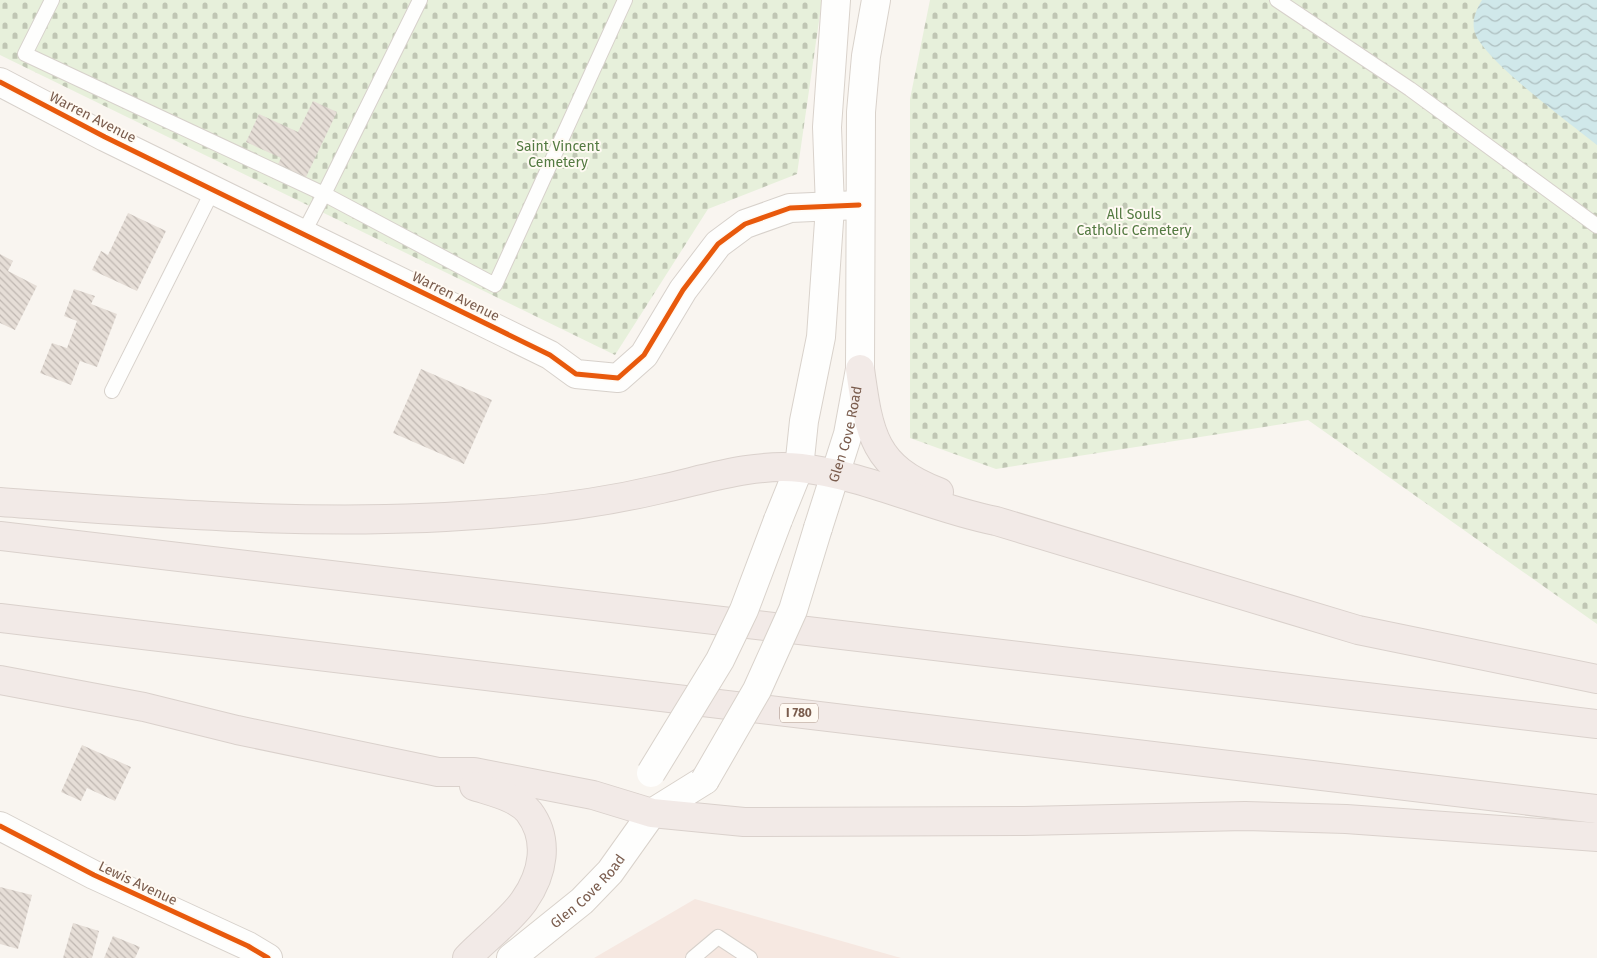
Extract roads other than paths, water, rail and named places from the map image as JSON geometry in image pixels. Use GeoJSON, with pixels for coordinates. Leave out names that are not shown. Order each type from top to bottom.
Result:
{"type":"FeatureCollection","features":[{"type":"Feature","properties":{"kind":"highway"},"geometry":{"type":"LineString","coordinates":[[860,370],[871,433],[884,457],[917,484],[963,501],[996,522]]}},
{"type":"Feature","properties":{"kind":"highway"},"geometry":{"type":"LineString","coordinates":[[0,502],[258,517],[413,519],[503,513],[659,490],[738,471],[798,468],[865,481],[958,514],[996,522],[1358,630],[1597,679]]}},
{"type":"Feature","properties":{"kind":"highway"},"geometry":{"type":"LineString","coordinates":[[0,536],[1597,724]]}},
{"type":"Feature","properties":{"kind":"highway","name":"I 780"},"geometry":{"type":"LineString","coordinates":[[0,618],[1597,809]]}},
{"type":"Feature","properties":{"kind":"highway"},"geometry":{"type":"LineString","coordinates":[[0,680],[144,707],[237,730],[438,772],[506,796],[528,812],[541,839],[542,866],[524,902],[467,958]]}},
{"type":"Feature","properties":{"kind":"highway"},"geometry":{"type":"LineString","coordinates":[[438,772],[483,774],[593,795],[652,813],[744,822],[1024,822],[1245,816],[1346,819],[1597,837]]}},
{"type":"Feature","properties":{"kind":"main road"},"geometry":{"type":"LineString","coordinates":[[652,813],[651,773],[720,660],[744,610],[798,468],[804,421],[821,338],[830,206],[827,127],[836,0]]}},
{"type":"Feature","properties":{"kind":"main road","name":"Glen Cove Road"},"geometry":{"type":"LineString","coordinates":[[512,958],[589,894],[610,872],[652,813],[705,780],[757,690],[793,610],[848,434],[860,370],[859,205],[861,112],[866,56],[876,0]]}},
{"type":"Feature","properties":{"kind":"main road","name":"Warren Avenue"},"geometry":{"type":"LineString","coordinates":[[0,82],[213,190],[550,355],[576,374],[618,378],[644,355],[684,290],[718,244],[745,224],[790,208],[859,205]]}},
{"type":"Feature","properties":{"kind":"main road","name":"Lewis Avenue"},"geometry":{"type":"LineString","coordinates":[[0,826],[94,875],[248,946],[268,958]]}},
{"type":"Feature","properties":{"kind":"lane"},"geometry":{"type":"LineString","coordinates":[[52,0],[25,54],[324,194],[495,285],[625,0]]}},
{"type":"Feature","properties":{"kind":"lane"},"geometry":{"type":"LineString","coordinates":[[303,234],[420,0]]}},
{"type":"Feature","properties":{"kind":"lane"},"geometry":{"type":"LineString","coordinates":[[1278,0],[1410,90],[1597,226]]}},
{"type":"Feature","properties":{"kind":"lane"},"geometry":{"type":"LineString","coordinates":[[112,391],[213,190]]}},
{"type":"Feature","properties":{"kind":"lane"},"geometry":{"type":"LineString","coordinates":[[693,958],[718,937],[750,958]]}},
{"type":"Feature","properties":{"kind":"water"},"geometry":{"type":"Polygon","coordinates":[[[1482,0],[1597,0],[1597,145],[1511,75],[1482,45],[1475,33],[1474,20],[1482,0]]]}},
{"type":"Feature","properties":{"kind":"park label","name":"Saint Vincent Cemetery"},"geometry":{"type":"Point","coordinates":[558,154]}},
{"type":"Feature","properties":{"kind":"park label","name":"All Souls Catholic Cemetery"},"geometry":{"type":"Point","coordinates":[1134,222]}}]}
